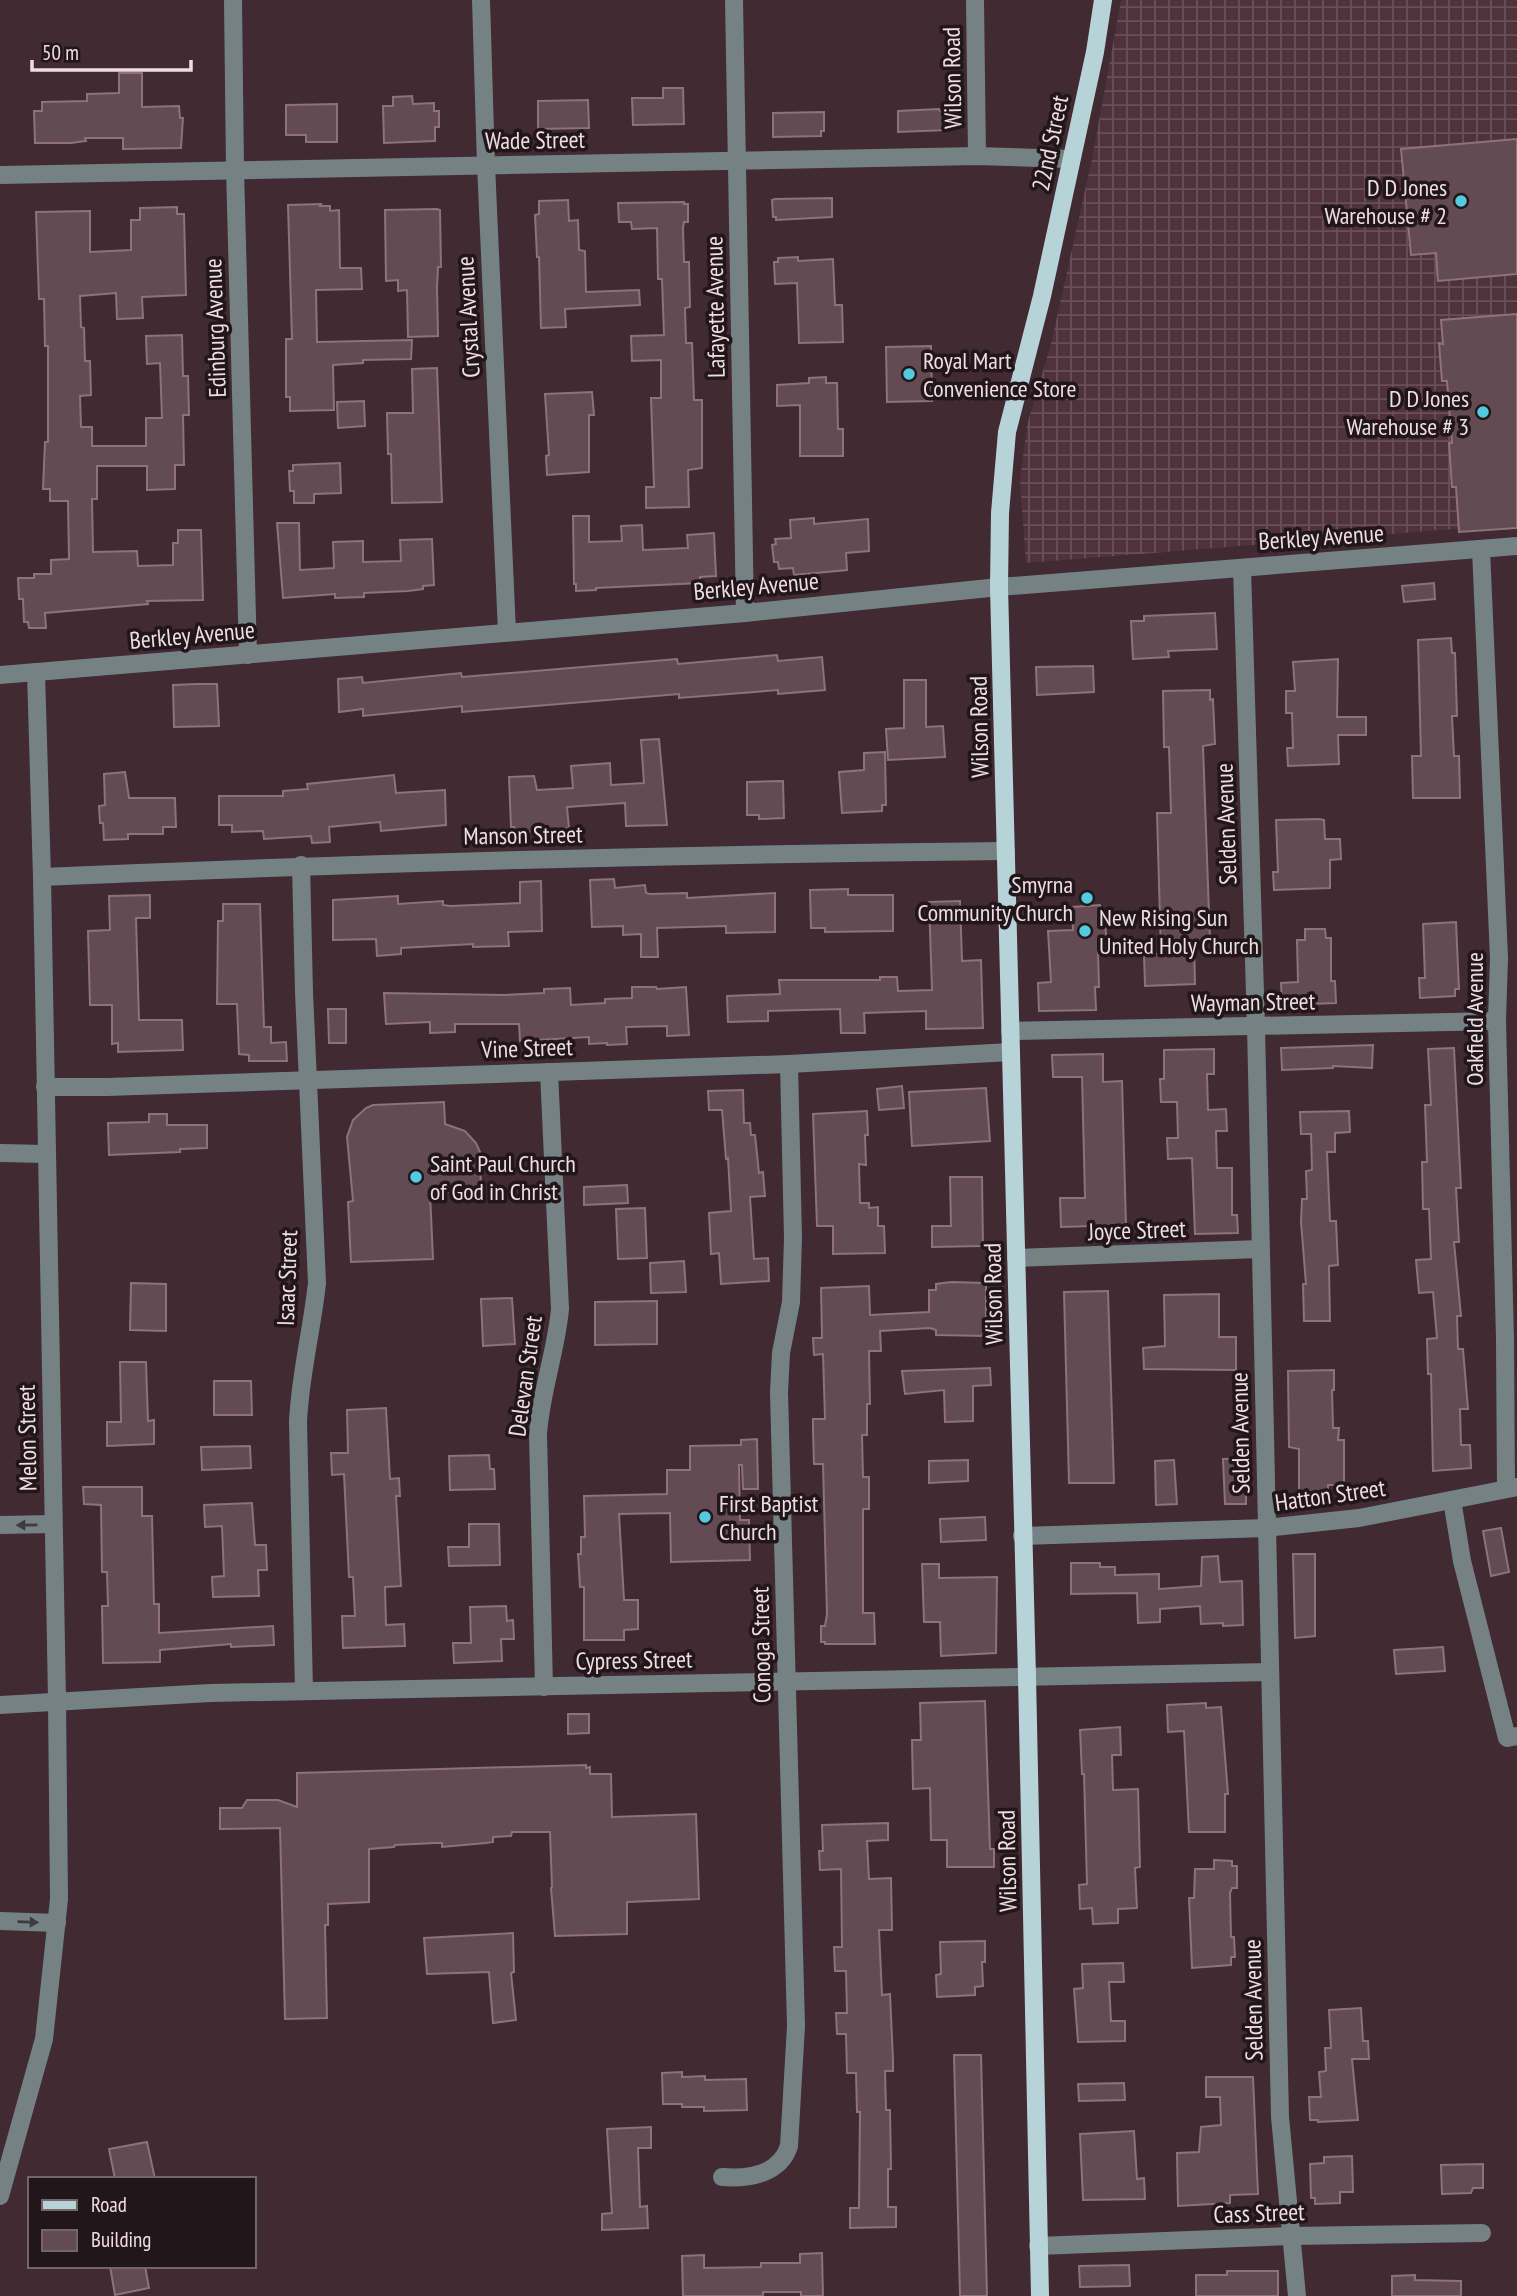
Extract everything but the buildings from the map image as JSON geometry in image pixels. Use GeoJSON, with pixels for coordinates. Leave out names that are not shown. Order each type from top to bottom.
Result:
{"type":"FeatureCollection","features":[{"type":"Feature","properties":{"kind":"main road","name":"22nd Street"},"geometry":{"type":"LineString","coordinates":[[1042,296],[1095,52],[1103,0]]}},
{"type":"Feature","properties":{"kind":"main road","name":"Wilson Road"},"geometry":{"type":"LineString","coordinates":[[1040,2296],[999,587],[1000,513],[1007,432],[1042,296]]}},
{"type":"Feature","properties":{"kind":"street","name":"Edinburg Avenue"},"geometry":{"type":"LineString","coordinates":[[233,0],[248,655]]}},
{"type":"Feature","properties":{"kind":"street","name":"Crystal Avenue"},"geometry":{"type":"LineString","coordinates":[[481,0],[507,632]]}},
{"type":"Feature","properties":{"kind":"street","name":"Lafayette Avenue"},"geometry":{"type":"LineString","coordinates":[[734,0],[745,613]]}},
{"type":"Feature","properties":{"kind":"street","name":"Wilson Road"},"geometry":{"type":"LineString","coordinates":[[975,0],[977,156]]}},
{"type":"Feature","properties":{"kind":"street","name":"Wade Street"},"geometry":{"type":"LineString","coordinates":[[0,175],[977,156],[1071,159]]}},
{"type":"Feature","properties":{"kind":"street","name":"Berkley Avenue"},"geometry":{"type":"LineString","coordinates":[[0,675],[745,613],[999,587],[1517,546]]}},
{"type":"Feature","properties":{"kind":"street","name":"Oakfield Avenue"},"geometry":{"type":"LineString","coordinates":[[1481,550],[1508,958],[1497,1021],[1510,1241],[1511,1488]]}},
{"type":"Feature","properties":{"kind":"street","name":"Selden Avenue"},"geometry":{"type":"LineString","coordinates":[[1242,568],[1256,1027],[1280,2117],[1297,2296]]}},
{"type":"Feature","properties":{"kind":"street","name":"Melon Street"},"geometry":{"type":"LineString","coordinates":[[0,2196],[44,2039],[59,1899],[42,877],[36,672]]}},
{"type":"Feature","properties":{"kind":"street","name":"Manson Street"},"geometry":{"type":"LineString","coordinates":[[42,877],[301,865],[1006,851]]}},
{"type":"Feature","properties":{"kind":"street","name":"Isaac Street"},"geometry":{"type":"LineString","coordinates":[[301,865],[317,1283],[313,1325],[299,1388],[304,1691]]}},
{"type":"Feature","properties":{"kind":"street","name":"Wayman Street"},"geometry":{"type":"LineString","coordinates":[[1010,1031],[1497,1021]]}},
{"type":"Feature","properties":{"kind":"street","name":"Vine Street"},"geometry":{"type":"LineString","coordinates":[[45,1087],[789,1064],[1011,1052]]}},
{"type":"Feature","properties":{"kind":"street","name":"Conoga Street"},"geometry":{"type":"LineString","coordinates":[[722,2177],[748,2176],[771,2170],[779,2164],[789,2146],[796,2026],[779,1392],[781,1353],[792,1302],[789,1064]]}},
{"type":"Feature","properties":{"kind":"street","name":"Delevan Street"},"geometry":{"type":"LineString","coordinates":[[544,1687],[538,1434],[541,1402],[557,1340],[560,1309],[549,1072]]}},
{"type":"Feature","properties":{"kind":"street"},"geometry":{"type":"LineString","coordinates":[[0,1153],[46,1154]]}},
{"type":"Feature","properties":{"kind":"street","name":"Joyce Street"},"geometry":{"type":"LineString","coordinates":[[1016,1258],[1260,1249]]}},
{"type":"Feature","properties":{"kind":"street","name":"Hatton Street"},"geometry":{"type":"LineString","coordinates":[[1023,1536],[1266,1528],[1359,1518],[1511,1488]]}},
{"type":"Feature","properties":{"kind":"street"},"geometry":{"type":"LineString","coordinates":[[1452,1500],[1462,1562],[1512,1737]]}},
{"type":"Feature","properties":{"kind":"street"},"geometry":{"type":"LineString","coordinates":[[0,1525],[53,1524]]}},
{"type":"Feature","properties":{"kind":"street","name":"Cypress Street"},"geometry":{"type":"LineString","coordinates":[[0,1704],[304,1691],[1270,1672]]}},
{"type":"Feature","properties":{"kind":"street"},"geometry":{"type":"LineString","coordinates":[[0,1921],[57,1923]]}},
{"type":"Feature","properties":{"kind":"street","name":"Cass Street"},"geometry":{"type":"LineString","coordinates":[[1038,2246],[1292,2236],[1482,2233]]}},
{"type":"Feature","properties":{"kind":"shaded area"},"geometry":{"type":"Polygon","coordinates":[[[1121,0],[1517,0],[1517,524],[1026,563],[1020,481],[1027,425],[1051,344],[1092,159],[1121,0]]]}},
{"type":"Feature","properties":{"kind":"place","name":"D D Jones Warehouse # 2"},"geometry":{"type":"Point","coordinates":[1461,201]}},
{"type":"Feature","properties":{"kind":"place","name":"Royal Mart Convenience Store"},"geometry":{"type":"Point","coordinates":[909,374]}},
{"type":"Feature","properties":{"kind":"place","name":"D D Jones Warehouse # 3"},"geometry":{"type":"Point","coordinates":[1483,412]}},
{"type":"Feature","properties":{"kind":"place","name":"Smyrna Community Church"},"geometry":{"type":"Point","coordinates":[1087,898]}},
{"type":"Feature","properties":{"kind":"place","name":"New Rising Sun United Holy Church"},"geometry":{"type":"Point","coordinates":[1085,931]}},
{"type":"Feature","properties":{"kind":"place","name":"Saint Paul Church of God in Christ"},"geometry":{"type":"Point","coordinates":[416,1177]}},
{"type":"Feature","properties":{"kind":"place","name":"First Baptist Church"},"geometry":{"type":"Point","coordinates":[705,1517]}}]}
